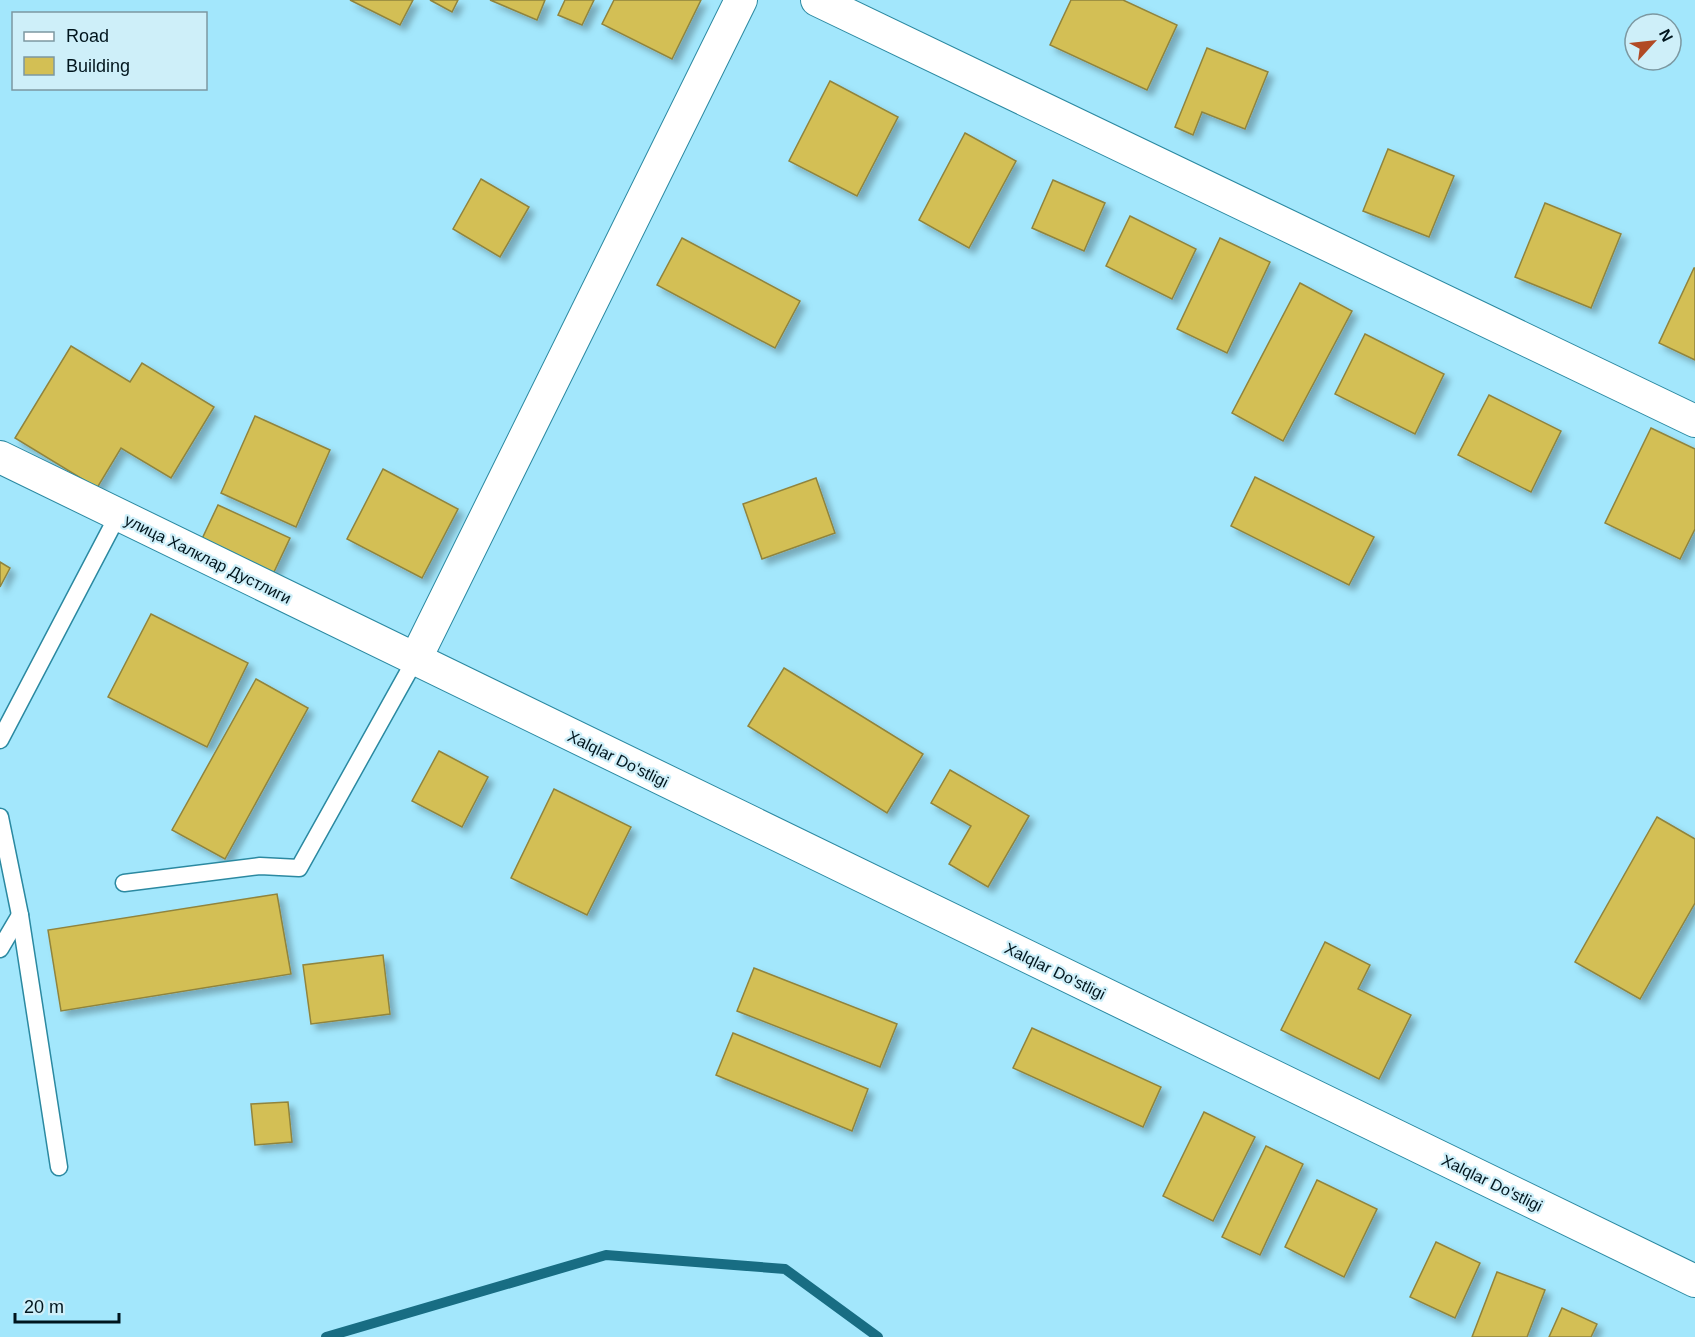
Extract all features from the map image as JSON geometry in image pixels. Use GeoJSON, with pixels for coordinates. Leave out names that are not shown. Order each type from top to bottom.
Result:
{"type":"FeatureCollection","features":[{"type":"Feature","properties":{"kind":"street"},"geometry":{"type":"LineString","coordinates":[[415,660],[741,0]]}},
{"type":"Feature","properties":{"kind":"street"},"geometry":{"type":"LineString","coordinates":[[817,0],[1695,421]]}},
{"type":"Feature","properties":{"kind":"street","name":"улица Халклар Дустлиги"},"geometry":{"type":"LineString","coordinates":[[0,457],[415,660]]}},
{"type":"Feature","properties":{"kind":"street","name":"Xalqlar Do'stligi"},"geometry":{"type":"LineString","coordinates":[[415,660],[1695,1281]]}},
{"type":"Feature","properties":{"kind":"lane"},"geometry":{"type":"LineString","coordinates":[[0,740],[118,515]]}},
{"type":"Feature","properties":{"kind":"lane"},"geometry":{"type":"LineString","coordinates":[[124,883],[260,866],[299,868],[415,660]]}},
{"type":"Feature","properties":{"kind":"lane"},"geometry":{"type":"LineString","coordinates":[[0,817],[20,915],[59,1167]]}},
{"type":"Feature","properties":{"kind":"lane"},"geometry":{"type":"LineString","coordinates":[[0,949],[20,915]]}},
{"type":"Feature","properties":{"kind":"building"},"geometry":{"type":"Polygon","coordinates":[[[350,0],[413,0],[400,25],[350,0]]]}},
{"type":"Feature","properties":{"kind":"building"},"geometry":{"type":"Polygon","coordinates":[[[430,0],[458,0],[452,12],[430,0]]]}},
{"type":"Feature","properties":{"kind":"building"},"geometry":{"type":"Polygon","coordinates":[[[490,0],[545,0],[537,20],[490,0]]]}},
{"type":"Feature","properties":{"kind":"building"},"geometry":{"type":"Polygon","coordinates":[[[565,0],[594,0],[582,25],[558,15],[565,0]]]}},
{"type":"Feature","properties":{"kind":"building"},"geometry":{"type":"Polygon","coordinates":[[[614,0],[701,0],[672,59],[602,24],[614,0]]]}},
{"type":"Feature","properties":{"kind":"building"},"geometry":{"type":"Polygon","coordinates":[[[1071,0],[1123,0],[1177,25],[1147,90],[1050,45],[1071,0]]]}},
{"type":"Feature","properties":{"kind":"building"},"geometry":{"type":"Polygon","coordinates":[[[1207,48],[1268,72],[1245,129],[1202,112],[1193,135],[1175,127],[1207,48]]]}},
{"type":"Feature","properties":{"kind":"building"},"geometry":{"type":"Polygon","coordinates":[[[830,81],[898,117],[857,196],[789,161],[830,81]]]}},
{"type":"Feature","properties":{"kind":"building"},"geometry":{"type":"Polygon","coordinates":[[[965,133],[1016,161],[969,248],[919,220],[965,133]]]}},
{"type":"Feature","properties":{"kind":"building"},"geometry":{"type":"Polygon","coordinates":[[[1388,149],[1454,176],[1429,237],[1363,211],[1388,149]]]}},
{"type":"Feature","properties":{"kind":"building"},"geometry":{"type":"Polygon","coordinates":[[[481,179],[529,207],[500,257],[453,229],[481,179]]]}},
{"type":"Feature","properties":{"kind":"building"},"geometry":{"type":"Polygon","coordinates":[[[1053,180],[1105,203],[1084,251],[1032,228],[1053,180]]]}},
{"type":"Feature","properties":{"kind":"building"},"geometry":{"type":"Polygon","coordinates":[[[1545,203],[1621,234],[1591,308],[1515,277],[1545,203]]]}},
{"type":"Feature","properties":{"kind":"building"},"geometry":{"type":"Polygon","coordinates":[[[1130,216],[1196,249],[1172,299],[1106,266],[1130,216]]]}},
{"type":"Feature","properties":{"kind":"building"},"geometry":{"type":"Polygon","coordinates":[[[682,238],[800,301],[775,348],[657,285],[682,238]]]}},
{"type":"Feature","properties":{"kind":"building"},"geometry":{"type":"Polygon","coordinates":[[[1220,238],[1270,262],[1227,353],[1177,329],[1220,238]]]}},
{"type":"Feature","properties":{"kind":"building"},"geometry":{"type":"Polygon","coordinates":[[[1695,268],[1695,360],[1659,343],[1695,268]]]}},
{"type":"Feature","properties":{"kind":"building"},"geometry":{"type":"Polygon","coordinates":[[[1300,283],[1352,311],[1283,441],[1232,413],[1300,283]]]}},
{"type":"Feature","properties":{"kind":"building"},"geometry":{"type":"Polygon","coordinates":[[[1365,334],[1444,374],[1415,434],[1335,394],[1365,334]]]}},
{"type":"Feature","properties":{"kind":"building"},"geometry":{"type":"Polygon","coordinates":[[[71,346],[130,382],[142,363],[214,407],[171,478],[121,448],[97,488],[15,438],[71,346]]]}},
{"type":"Feature","properties":{"kind":"building"},"geometry":{"type":"Polygon","coordinates":[[[1489,395],[1561,431],[1531,492],[1458,455],[1489,395]]]}},
{"type":"Feature","properties":{"kind":"building"},"geometry":{"type":"Polygon","coordinates":[[[255,416],[330,450],[296,527],[221,493],[255,416]]]}},
{"type":"Feature","properties":{"kind":"building"},"geometry":{"type":"Polygon","coordinates":[[[1651,428],[1695,449],[1695,529],[1680,559],[1605,523],[1651,428]]]}},
{"type":"Feature","properties":{"kind":"building"},"geometry":{"type":"Polygon","coordinates":[[[383,469],[458,509],[422,578],[347,539],[383,469]]]}},
{"type":"Feature","properties":{"kind":"building"},"geometry":{"type":"Polygon","coordinates":[[[1255,477],[1374,537],[1349,585],[1231,526],[1255,477]]]}},
{"type":"Feature","properties":{"kind":"building"},"geometry":{"type":"Polygon","coordinates":[[[816,478],[835,533],[762,559],[743,504],[816,478]]]}},
{"type":"Feature","properties":{"kind":"building"},"geometry":{"type":"Polygon","coordinates":[[[218,505],[290,538],[273,574],[201,541],[218,505]]]}},
{"type":"Feature","properties":{"kind":"building"},"geometry":{"type":"Polygon","coordinates":[[[0,562],[10,568],[0,587],[0,562]]]}},
{"type":"Feature","properties":{"kind":"building"},"geometry":{"type":"Polygon","coordinates":[[[151,614],[248,663],[207,747],[108,697],[151,614]]]}},
{"type":"Feature","properties":{"kind":"building"},"geometry":{"type":"Polygon","coordinates":[[[784,668],[923,754],[887,813],[748,726],[784,668]]]}},
{"type":"Feature","properties":{"kind":"building"},"geometry":{"type":"Polygon","coordinates":[[[256,679],[308,708],[225,859],[172,830],[256,679]]]}},
{"type":"Feature","properties":{"kind":"building"},"geometry":{"type":"Polygon","coordinates":[[[439,751],[488,777],[462,827],[412,801],[439,751]]]}},
{"type":"Feature","properties":{"kind":"building"},"geometry":{"type":"Polygon","coordinates":[[[950,770],[1029,816],[988,887],[949,864],[971,826],[931,803],[950,770]]]}},
{"type":"Feature","properties":{"kind":"building"},"geometry":{"type":"Polygon","coordinates":[[[554,789],[631,827],[587,915],[511,878],[554,789]]]}},
{"type":"Feature","properties":{"kind":"building"},"geometry":{"type":"Polygon","coordinates":[[[1657,817],[1695,839],[1695,903],[1640,999],[1575,962],[1657,817]]]}},
{"type":"Feature","properties":{"kind":"building"},"geometry":{"type":"Polygon","coordinates":[[[277,894],[291,974],[61,1011],[48,930],[277,894]]]}},
{"type":"Feature","properties":{"kind":"building"},"geometry":{"type":"Polygon","coordinates":[[[1325,942],[1370,965],[1358,989],[1411,1015],[1379,1079],[1281,1030],[1325,942]]]}},
{"type":"Feature","properties":{"kind":"building"},"geometry":{"type":"Polygon","coordinates":[[[383,955],[390,1014],[311,1024],[303,965],[383,955]]]}},
{"type":"Feature","properties":{"kind":"building"},"geometry":{"type":"Polygon","coordinates":[[[754,968],[897,1024],[880,1067],[737,1011],[754,968]]]}},
{"type":"Feature","properties":{"kind":"building"},"geometry":{"type":"Polygon","coordinates":[[[1032,1028],[1161,1087],[1143,1127],[1013,1068],[1032,1028]]]}},
{"type":"Feature","properties":{"kind":"building"},"geometry":{"type":"Polygon","coordinates":[[[733,1033],[868,1089],[852,1131],[716,1075],[733,1033]]]}},
{"type":"Feature","properties":{"kind":"building"},"geometry":{"type":"Polygon","coordinates":[[[288,1102],[292,1142],[255,1145],[251,1104],[288,1102]]]}},
{"type":"Feature","properties":{"kind":"building"},"geometry":{"type":"Polygon","coordinates":[[[1204,1112],[1255,1137],[1213,1221],[1163,1196],[1204,1112]]]}},
{"type":"Feature","properties":{"kind":"building"},"geometry":{"type":"Polygon","coordinates":[[[1266,1146],[1303,1164],[1260,1255],[1222,1237],[1266,1146]]]}},
{"type":"Feature","properties":{"kind":"building"},"geometry":{"type":"Polygon","coordinates":[[[1317,1180],[1377,1209],[1344,1277],[1285,1247],[1317,1180]]]}},
{"type":"Feature","properties":{"kind":"building"},"geometry":{"type":"Polygon","coordinates":[[[1436,1242],[1480,1263],[1455,1318],[1410,1297],[1436,1242]]]}},
{"type":"Feature","properties":{"kind":"building"},"geometry":{"type":"Polygon","coordinates":[[[1497,1272],[1545,1290],[1527,1337],[1472,1337],[1497,1272]]]}},
{"type":"Feature","properties":{"kind":"building"},"geometry":{"type":"Polygon","coordinates":[[[1562,1308],[1597,1324],[1591,1337],[1549,1337],[1562,1308]]]}},
{"type":"Feature","properties":{"kind":"waterway"},"geometry":{"type":"LineString","coordinates":[[326,1337],[606,1255],[785,1269],[878,1337]]}}]}
